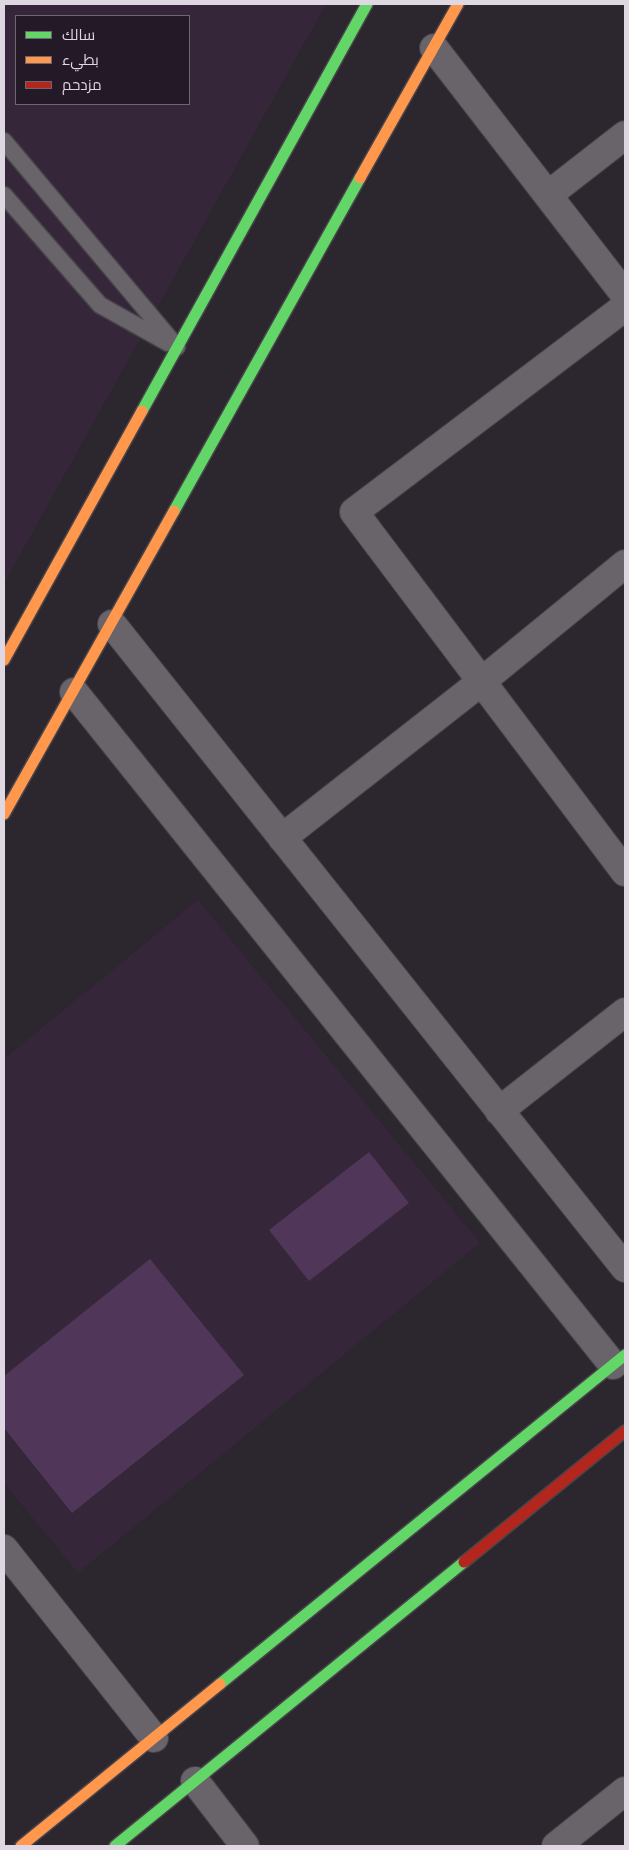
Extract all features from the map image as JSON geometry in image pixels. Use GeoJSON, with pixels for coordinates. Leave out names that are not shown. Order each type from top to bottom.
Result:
{"type":"FeatureCollection","features":[{"type":"Feature","properties":{"kind":"street"},"geometry":{"type":"LineString","coordinates":[[4,660],[367,4]]}},
{"type":"Feature","properties":{"kind":"street"},"geometry":{"type":"LineString","coordinates":[[4,814],[458,4]]}},
{"type":"Feature","properties":{"kind":"street"},"geometry":{"type":"LineString","coordinates":[[434,48],[625,295]]}},
{"type":"Feature","properties":{"kind":"street"},"geometry":{"type":"LineString","coordinates":[[548,195],[625,135]]}},
{"type":"Feature","properties":{"kind":"street"},"geometry":{"type":"LineString","coordinates":[[625,307],[354,512],[625,872]]}},
{"type":"Feature","properties":{"kind":"street"},"geometry":{"type":"LineString","coordinates":[[282,838],[481,682],[625,564]]}},
{"type":"Feature","properties":{"kind":"street"},"geometry":{"type":"LineString","coordinates":[[112,624],[625,1268]]}},
{"type":"Feature","properties":{"kind":"street"},"geometry":{"type":"LineString","coordinates":[[21,1846],[619,1360],[74,692]]}},
{"type":"Feature","properties":{"kind":"street"},"geometry":{"type":"LineString","coordinates":[[499,1111],[625,1012]]}},
{"type":"Feature","properties":{"kind":"street"},"geometry":{"type":"LineString","coordinates":[[115,1846],[625,1431]]}},
{"type":"Feature","properties":{"kind":"street"},"geometry":{"type":"LineString","coordinates":[[4,1549],[154,1738]]}},
{"type":"Feature","properties":{"kind":"street"},"geometry":{"type":"LineString","coordinates":[[194,1781],[245,1846]]}},
{"type":"Feature","properties":{"kind":"street"},"geometry":{"type":"LineString","coordinates":[[556,1846],[625,1791]]}},
{"type":"Feature","properties":{"kind":"lane"},"geometry":{"type":"LineString","coordinates":[[4,141],[177,347]]}},
{"type":"Feature","properties":{"kind":"lane"},"geometry":{"type":"LineString","coordinates":[[4,195],[100,305],[177,347]]}},
{"type":"Feature","properties":{"kind":"shaded area"},"geometry":{"type":"Polygon","coordinates":[[[4,4],[326,4],[4,584],[4,4]]]}},
{"type":"Feature","properties":{"kind":"shaded area"},"geometry":{"type":"Polygon","coordinates":[[[198,900],[480,1243],[78,1573],[4,1483],[4,1059],[198,900]]]}},
{"type":"Feature","properties":{"kind":"shaded area"},"geometry":{"type":"Polygon","coordinates":[[[369,1152],[409,1203],[309,1281],[269,1230],[369,1152]]]}},
{"type":"Feature","properties":{"kind":"shaded area"},"geometry":{"type":"Polygon","coordinates":[[[150,1259],[244,1375],[72,1513],[4,1428],[4,1376],[150,1259]]]}},
{"type":"Feature","properties":{"kind":"traffic: fast"},"geometry":{"type":"LineString","coordinates":[[142,411],[367,4]]}},
{"type":"Feature","properties":{"kind":"traffic: fast"},"geometry":{"type":"LineString","coordinates":[[174,511],[360,178]]}},
{"type":"Feature","properties":{"kind":"traffic: fast"},"geometry":{"type":"LineString","coordinates":[[220,1684],[625,1355]]}},
{"type":"Feature","properties":{"kind":"traffic: fast"},"geometry":{"type":"LineString","coordinates":[[115,1846],[464,1562]]}},
{"type":"Feature","properties":{"kind":"traffic: slow"},"geometry":{"type":"LineString","coordinates":[[360,178],[458,4]]}},
{"type":"Feature","properties":{"kind":"traffic: slow"},"geometry":{"type":"LineString","coordinates":[[4,660],[142,411]]}},
{"type":"Feature","properties":{"kind":"traffic: slow"},"geometry":{"type":"LineString","coordinates":[[4,814],[174,511]]}},
{"type":"Feature","properties":{"kind":"traffic: slow"},"geometry":{"type":"LineString","coordinates":[[21,1846],[220,1684]]}},
{"type":"Feature","properties":{"kind":"traffic: jam"},"geometry":{"type":"LineString","coordinates":[[464,1562],[625,1431]]}}]}
